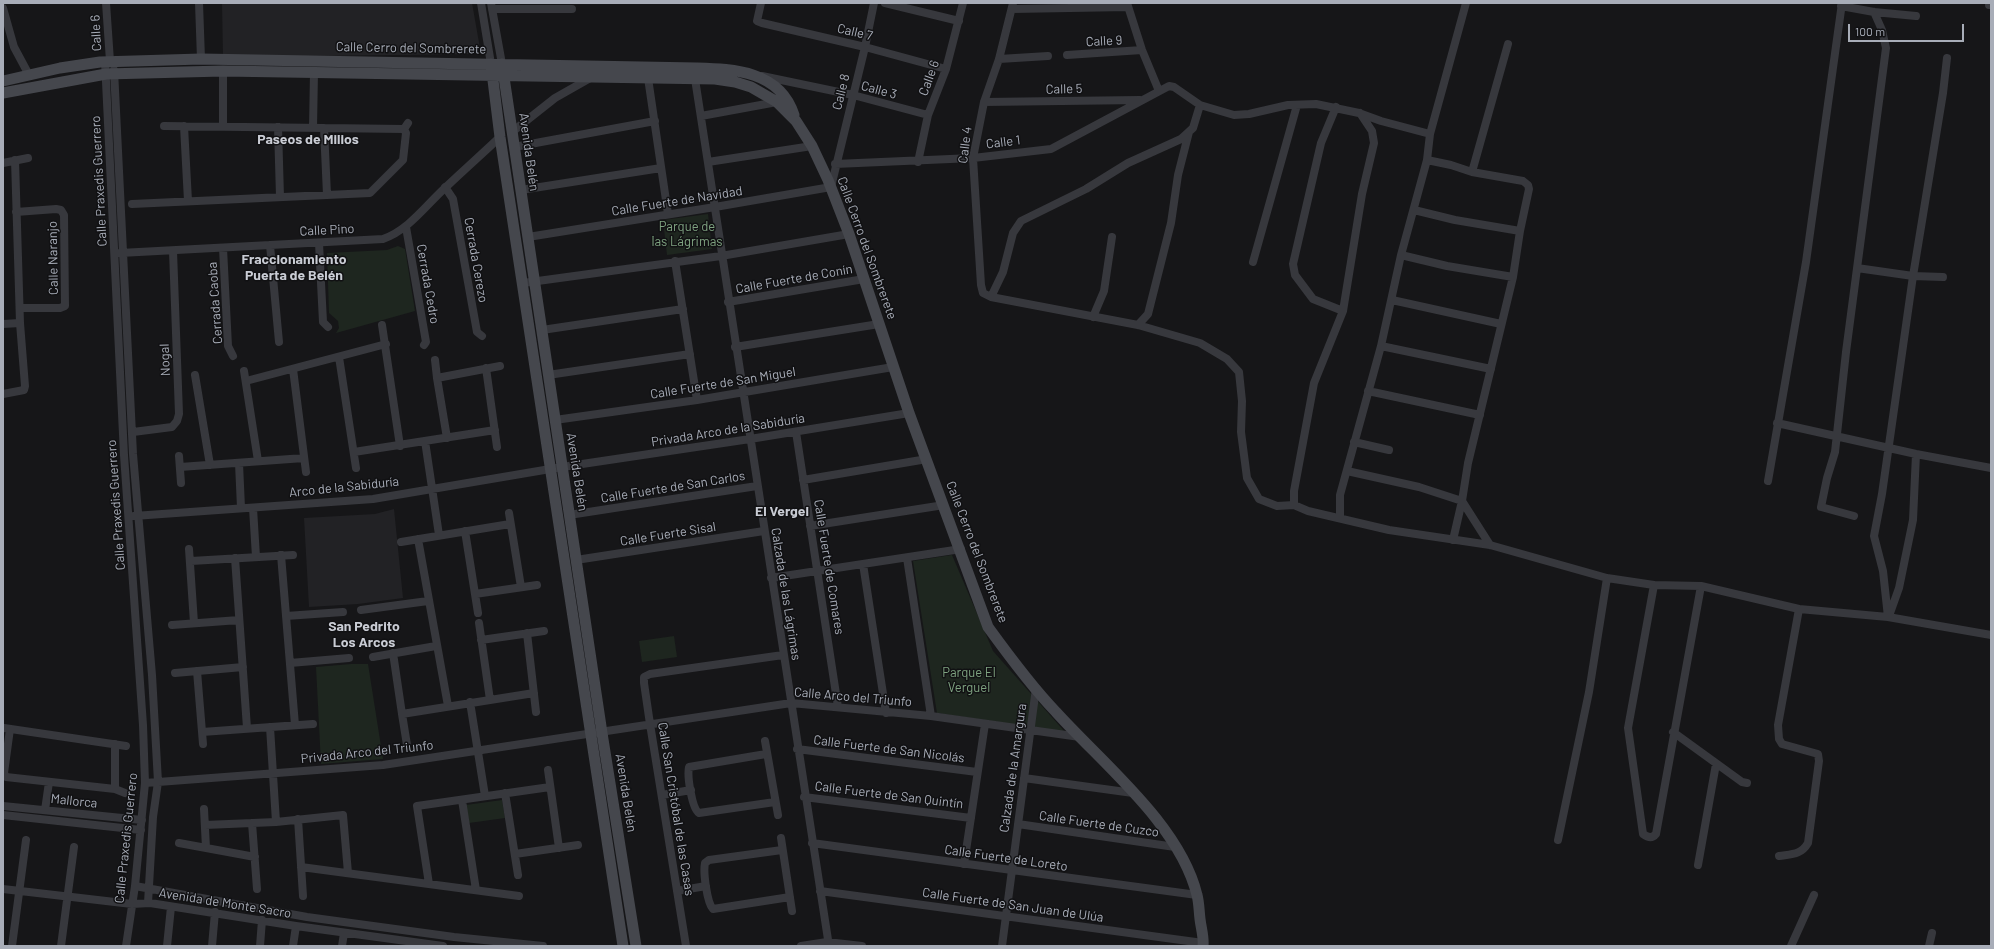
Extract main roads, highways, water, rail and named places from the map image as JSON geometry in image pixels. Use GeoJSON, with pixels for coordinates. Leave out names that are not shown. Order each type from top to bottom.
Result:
{"type":"FeatureCollection","features":[{"type":"Feature","properties":{"kind":"main road","name":"Calle Cerro del Sombrerete"},"geometry":{"type":"LineString","coordinates":[[3,81],[60,68],[110,61],[201,59],[697,68],[735,70],[753,74],[770,83],[785,98],[792,109],[796,121]]}},
{"type":"Feature","properties":{"kind":"main road","name":"Avenida Belén"},"geometry":{"type":"LineString","coordinates":[[497,64],[500,137],[550,469],[596,734],[636,946]]}},
{"type":"Feature","properties":{"kind":"main road","name":"Calle Cerro del Sombrerete"},"geometry":{"type":"LineString","coordinates":[[3,94],[110,74],[223,71],[715,79],[735,82],[751,87],[777,102],[796,121],[812,146],[831,187],[849,234],[909,413],[961,549],[988,627],[1001,646],[1055,712],[1133,793],[1157,821],[1175,847],[1188,868],[1198,895],[1203,945]]}},
{"type":"Feature","properties":{"kind":"main road","name":"Avenida Belén"},"geometry":{"type":"LineString","coordinates":[[498,76],[512,132],[570,515],[623,946]]}},
{"type":"Feature","properties":{"kind":"district","name":"Paseos de Milios"},"geometry":{"type":"Point","coordinates":[308,139]}},
{"type":"Feature","properties":{"kind":"district","name":"Fraccionamiento Puerta de Belén"},"geometry":{"type":"Point","coordinates":[294,268]}},
{"type":"Feature","properties":{"kind":"district","name":"El Vergel"},"geometry":{"type":"Point","coordinates":[782,511]}},
{"type":"Feature","properties":{"kind":"district","name":"San Pedrito Los Arcos"},"geometry":{"type":"Point","coordinates":[364,634]}},
{"type":"Feature","properties":{"kind":"park label","name":"Parque de las Lágrimas"},"geometry":{"type":"Point","coordinates":[687,234]}},
{"type":"Feature","properties":{"kind":"park label","name":"Parque El Verguel"},"geometry":{"type":"Point","coordinates":[969,680]}}]}
